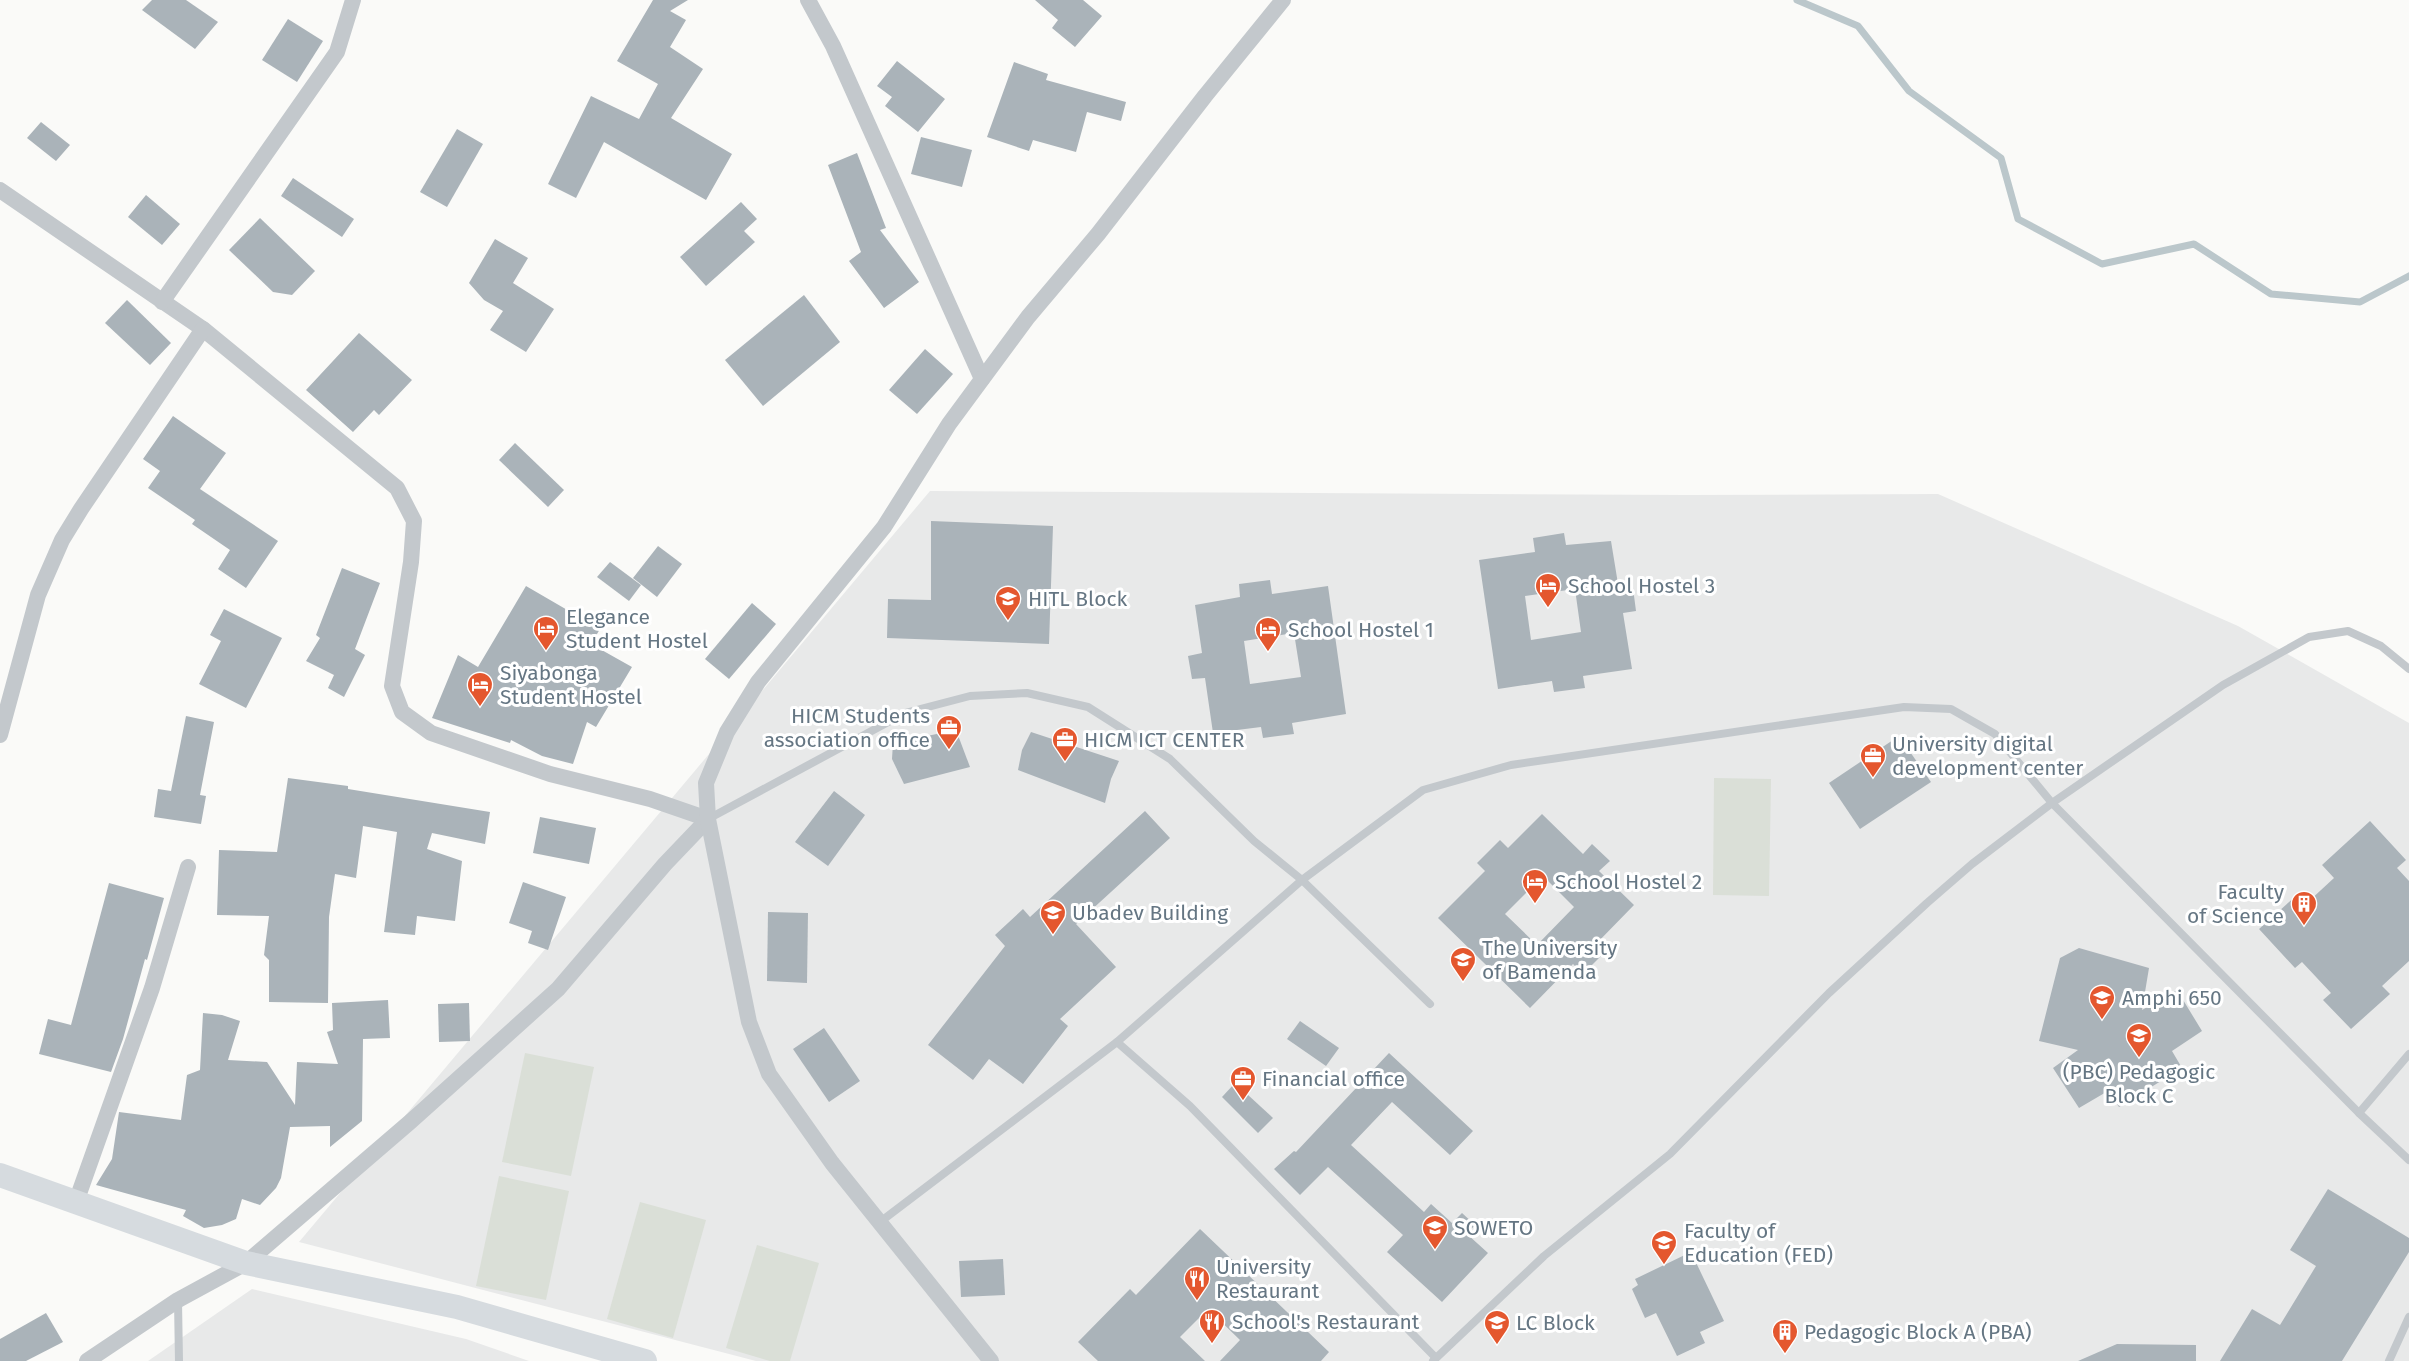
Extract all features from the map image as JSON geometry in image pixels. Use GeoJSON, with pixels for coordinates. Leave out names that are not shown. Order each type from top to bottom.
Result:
{"type":"FeatureCollection","features":[{"type":"Feature","properties":{"kind":"street"},"geometry":{"type":"LineString","coordinates":[[162,302],[337,52],[353,0]]}},
{"type":"Feature","properties":{"kind":"street"},"geometry":{"type":"LineString","coordinates":[[808,0],[833,46],[982,379]]}},
{"type":"Feature","properties":{"kind":"street"},"geometry":{"type":"LineString","coordinates":[[991,1361],[832,1163],[769,1074],[749,1022],[708,819],[706,783],[727,732],[758,682],[884,527],[949,424],[1028,317],[1098,234],[1204,96],[1283,0]]}},
{"type":"Feature","properties":{"kind":"street"},"geometry":{"type":"LineString","coordinates":[[0,190],[203,329],[397,488],[414,521],[411,562],[392,686],[402,712],[431,733],[550,774],[650,799],[708,819]]}},
{"type":"Feature","properties":{"kind":"street"},"geometry":{"type":"LineString","coordinates":[[0,735],[38,596],[62,540],[203,329]]}},
{"type":"Feature","properties":{"kind":"street"},"geometry":{"type":"LineString","coordinates":[[87,1361],[178,1300],[246,1263],[410,1122],[558,989],[665,864],[708,819]]}},
{"type":"Feature","properties":{"kind":"street"},"geometry":{"type":"LineString","coordinates":[[76,1202],[152,988],[188,867]]}},
{"type":"Feature","properties":{"kind":"street"},"geometry":{"type":"LineString","coordinates":[[0,1175],[246,1263],[457,1306],[645,1361]]}},
{"type":"Feature","properties":{"kind":"lane"},"geometry":{"type":"LineString","coordinates":[[1117,1042],[1190,1106],[1434,1359],[1544,1256],[1670,1154],[1828,993],[1927,903],[1972,864],[2052,803],[2223,685],[2309,637],[2348,631],[2381,646],[2409,669]]}},
{"type":"Feature","properties":{"kind":"lane"},"geometry":{"type":"LineString","coordinates":[[708,819],[905,713],[970,696],[1027,693],[1088,706],[1170,759],[1254,841],[1302,880],[1430,1004]]}},
{"type":"Feature","properties":{"kind":"lane"},"geometry":{"type":"LineString","coordinates":[[880,1222],[1117,1042],[1302,880],[1423,790],[1511,765],[1904,707],[1951,709],[1995,734],[2052,803],[2359,1113],[2409,1160]]}},
{"type":"Feature","properties":{"kind":"lane"},"geometry":{"type":"LineString","coordinates":[[2359,1113],[2409,1054]]}},
{"type":"Feature","properties":{"kind":"lane"},"geometry":{"type":"LineString","coordinates":[[178,1300],[178,1361]]}},
{"type":"Feature","properties":{"kind":"lane"},"geometry":{"type":"LineString","coordinates":[[2389,1361],[2409,1317]]}},
{"type":"Feature","properties":{"kind":"shaded area","name":"The University of Bamenda"},"geometry":{"type":"Polygon","coordinates":[[[930,491],[1938,494],[2238,626],[2409,723],[2409,1361],[756,1361],[299,1242],[930,491]]]}},
{"type":"Feature","properties":{"kind":"shaded area"},"geometry":{"type":"Polygon","coordinates":[[[1714,778],[1771,779],[1769,896],[1713,895],[1714,778]]]}},
{"type":"Feature","properties":{"kind":"shaded area"},"geometry":{"type":"Polygon","coordinates":[[[525,1053],[594,1067],[571,1176],[502,1162],[525,1053]]]}},
{"type":"Feature","properties":{"kind":"shaded area"},"geometry":{"type":"Polygon","coordinates":[[[499,1176],[569,1191],[546,1300],[476,1286],[499,1176]]]}},
{"type":"Feature","properties":{"kind":"shaded area"},"geometry":{"type":"Polygon","coordinates":[[[640,1202],[706,1220],[673,1338],[607,1319],[640,1202]]]}},
{"type":"Feature","properties":{"kind":"shaded area"},"geometry":{"type":"Polygon","coordinates":[[[757,1245],[819,1263],[790,1361],[770,1361],[726,1348],[757,1245]]]}},
{"type":"Feature","properties":{"kind":"shaded area"},"geometry":{"type":"Polygon","coordinates":[[[252,1289],[466,1339],[529,1361],[148,1361],[252,1289]]]}},
{"type":"Feature","properties":{"kind":"building"},"geometry":{"type":"Polygon","coordinates":[[[152,0],[186,0],[218,22],[195,49],[142,10],[152,0]]]}},
{"type":"Feature","properties":{"kind":"building"},"geometry":{"type":"Polygon","coordinates":[[[653,0],[688,0],[670,11],[686,20],[670,47],[703,69],[671,118],[732,154],[706,200],[604,142],[576,198],[548,184],[591,96],[639,119],[658,84],[617,61],[653,0]]]}},
{"type":"Feature","properties":{"kind":"building"},"geometry":{"type":"Polygon","coordinates":[[[1035,0],[1083,0],[1102,16],[1075,47],[1052,28],[1058,20],[1035,0]]]}},
{"type":"Feature","properties":{"kind":"building"},"geometry":{"type":"Polygon","coordinates":[[[288,19],[323,41],[297,82],[262,60],[288,19]]]}},
{"type":"Feature","properties":{"kind":"building"},"geometry":{"type":"Polygon","coordinates":[[[897,61],[945,99],[918,132],[885,106],[892,97],[877,86],[897,61]]]}},
{"type":"Feature","properties":{"kind":"building"},"geometry":{"type":"Polygon","coordinates":[[[1014,62],[1048,74],[1046,80],[1126,102],[1121,121],[1087,112],[1076,152],[1033,140],[1029,151],[987,137],[1014,62]]]}},
{"type":"Feature","properties":{"kind":"building"},"geometry":{"type":"Polygon","coordinates":[[[41,122],[70,145],[56,161],[27,138],[41,122]]]}},
{"type":"Feature","properties":{"kind":"building"},"geometry":{"type":"Polygon","coordinates":[[[457,129],[483,144],[447,207],[420,192],[457,129]]]}},
{"type":"Feature","properties":{"kind":"building"},"geometry":{"type":"Polygon","coordinates":[[[921,137],[972,150],[962,187],[911,174],[921,137]]]}},
{"type":"Feature","properties":{"kind":"building"},"geometry":{"type":"Polygon","coordinates":[[[857,153],[886,228],[880,230],[919,282],[884,308],[849,261],[861,252],[828,165],[857,153]]]}},
{"type":"Feature","properties":{"kind":"building"},"geometry":{"type":"Polygon","coordinates":[[[293,178],[354,219],[342,237],[281,196],[293,178]]]}},
{"type":"Feature","properties":{"kind":"building"},"geometry":{"type":"Polygon","coordinates":[[[146,195],[180,224],[162,245],[128,217],[146,195]]]}},
{"type":"Feature","properties":{"kind":"building"},"geometry":{"type":"Polygon","coordinates":[[[741,202],[757,219],[744,231],[755,242],[706,286],[680,257],[741,202]]]}},
{"type":"Feature","properties":{"kind":"building"},"geometry":{"type":"Polygon","coordinates":[[[260,218],[315,271],[292,295],[273,292],[229,250],[260,218]]]}},
{"type":"Feature","properties":{"kind":"building"},"geometry":{"type":"Polygon","coordinates":[[[495,239],[528,258],[513,283],[554,309],[526,352],[490,330],[503,311],[484,300],[469,283],[495,239]]]}},
{"type":"Feature","properties":{"kind":"building"},"geometry":{"type":"Polygon","coordinates":[[[804,295],[840,342],[763,406],[725,360],[804,295]]]}},
{"type":"Feature","properties":{"kind":"building"},"geometry":{"type":"Polygon","coordinates":[[[127,300],[171,343],[150,365],[105,323],[127,300]]]}},
{"type":"Feature","properties":{"kind":"building"},"geometry":{"type":"Polygon","coordinates":[[[359,333],[412,380],[379,415],[374,410],[353,432],[306,390],[359,333]]]}},
{"type":"Feature","properties":{"kind":"building"},"geometry":{"type":"Polygon","coordinates":[[[925,349],[953,374],[917,414],[889,390],[925,349]]]}},
{"type":"Feature","properties":{"kind":"building"},"geometry":{"type":"Polygon","coordinates":[[[173,416],[226,453],[200,489],[278,541],[246,588],[218,569],[230,550],[192,524],[195,520],[148,488],[160,471],[143,459],[173,416]]]}},
{"type":"Feature","properties":{"kind":"building"},"geometry":{"type":"Polygon","coordinates":[[[515,443],[564,490],[548,507],[499,460],[515,443]]]}},
{"type":"Feature","properties":{"kind":"building"},"geometry":{"type":"Polygon","coordinates":[[[931,521],[1053,526],[1049,644],[887,638],[888,599],[931,600],[931,521]]]}},
{"type":"Feature","properties":{"kind":"building"},"geometry":{"type":"Polygon","coordinates":[[[1564,533],[1566,545],[1611,541],[1619,590],[1633,588],[1636,611],[1623,613],[1632,669],[1583,676],[1585,688],[1554,692],[1552,681],[1498,689],[1479,560],[1535,552],[1533,538],[1564,533]],[[1575,589],[1525,596],[1531,640],[1581,632],[1575,589]]]}},
{"type":"Feature","properties":{"kind":"building"},"geometry":{"type":"Polygon","coordinates":[[[658,546],[682,564],[657,597],[633,578],[658,546]]]}},
{"type":"Feature","properties":{"kind":"building"},"geometry":{"type":"Polygon","coordinates":[[[610,562],[641,585],[629,601],[597,577],[610,562]]]}},
{"type":"Feature","properties":{"kind":"building"},"geometry":{"type":"Polygon","coordinates":[[[342,568],[380,583],[355,649],[365,655],[344,697],[328,688],[334,675],[306,661],[320,638],[316,635],[342,568]]]}},
{"type":"Feature","properties":{"kind":"building"},"geometry":{"type":"Polygon","coordinates":[[[1270,580],[1272,594],[1328,586],[1346,714],[1292,723],[1294,734],[1263,738],[1261,727],[1213,733],[1205,678],[1192,679],[1188,656],[1202,653],[1195,605],[1240,597],[1239,584],[1270,580]],[[1294,633],[1244,641],[1250,684],[1301,677],[1294,633]]]}},
{"type":"Feature","properties":{"kind":"building"},"geometry":{"type":"Polygon","coordinates":[[[526,586],[600,629],[591,644],[632,667],[596,727],[587,722],[573,764],[542,756],[511,740],[510,743],[432,718],[458,655],[478,667],[526,586]]]}},
{"type":"Feature","properties":{"kind":"building"},"geometry":{"type":"Polygon","coordinates":[[[752,603],[776,624],[729,679],[705,659],[752,603]]]}},
{"type":"Feature","properties":{"kind":"building"},"geometry":{"type":"Polygon","coordinates":[[[224,609],[282,638],[246,708],[199,684],[221,641],[210,635],[224,609]]]}},
{"type":"Feature","properties":{"kind":"building"},"geometry":{"type":"Polygon","coordinates":[[[186,716],[214,722],[200,795],[206,796],[201,824],[154,817],[158,789],[171,791],[186,716]]]}},
{"type":"Feature","properties":{"kind":"building"},"geometry":{"type":"Polygon","coordinates":[[[956,730],[970,767],[904,784],[892,759],[893,743],[956,730]]]}},
{"type":"Feature","properties":{"kind":"building"},"geometry":{"type":"Polygon","coordinates":[[[1031,732],[1119,761],[1111,779],[1105,803],[1018,770],[1022,750],[1031,732]]]}},
{"type":"Feature","properties":{"kind":"building"},"geometry":{"type":"Polygon","coordinates":[[[1899,736],[1931,782],[1860,829],[1829,783],[1899,736]]]}},
{"type":"Feature","properties":{"kind":"building"},"geometry":{"type":"Polygon","coordinates":[[[288,778],[348,786],[348,789],[490,812],[485,844],[432,833],[427,849],[462,861],[455,921],[417,916],[415,935],[384,932],[397,832],[363,826],[356,878],[335,874],[329,917],[328,1003],[269,1002],[269,960],[264,955],[269,916],[217,915],[219,850],[277,852],[288,778]]]}},
{"type":"Feature","properties":{"kind":"building"},"geometry":{"type":"Polygon","coordinates":[[[834,791],[865,815],[828,866],[795,842],[834,791]]]}},
{"type":"Feature","properties":{"kind":"building"},"geometry":{"type":"Polygon","coordinates":[[[1145,811],[1170,838],[1076,924],[1116,967],[1060,1019],[1068,1026],[1023,1084],[989,1059],[973,1080],[928,1045],[1005,946],[995,935],[1023,909],[1030,917],[1145,811]]]}},
{"type":"Feature","properties":{"kind":"building"},"geometry":{"type":"Polygon","coordinates":[[[1542,814],[1583,854],[1592,844],[1610,861],[1599,871],[1634,905],[1595,945],[1604,953],[1583,974],[1573,964],[1530,1008],[1438,918],[1485,871],[1477,863],[1500,840],[1508,848],[1542,814]],[[1543,876],[1505,914],[1537,945],[1574,907],[1543,876]]]}},
{"type":"Feature","properties":{"kind":"building"},"geometry":{"type":"Polygon","coordinates":[[[540,817],[596,828],[589,864],[533,853],[540,817]]]}},
{"type":"Feature","properties":{"kind":"building","name":"Faculty of Science"},"geometry":{"type":"Polygon","coordinates":[[[2370,821],[2406,860],[2397,868],[2409,881],[2409,961],[2382,986],[2390,994],[2351,1029],[2323,1000],[2331,993],[2302,962],[2295,968],[2259,929],[2299,893],[2308,902],[2334,878],[2322,865],[2370,821]]]}},
{"type":"Feature","properties":{"kind":"building"},"geometry":{"type":"Polygon","coordinates":[[[523,882],[566,897],[548,950],[528,943],[532,931],[509,923],[523,882]]]}},
{"type":"Feature","properties":{"kind":"building"},"geometry":{"type":"Polygon","coordinates":[[[109,883],[164,898],[123,1039],[111,1072],[39,1054],[48,1019],[71,1025],[109,883]]]}},
{"type":"Feature","properties":{"kind":"building"},"geometry":{"type":"Polygon","coordinates":[[[768,912],[808,913],[807,983],[767,981],[768,912]]]}},
{"type":"Feature","properties":{"kind":"building","name":"Amphi 650"},"geometry":{"type":"Polygon","coordinates":[[[2079,948],[2149,968],[2142,1010],[2177,990],[2202,1031],[2172,1051],[2182,1068],[2119,1107],[2108,1091],[2079,1108],[2053,1068],[2078,1050],[2039,1041],[2060,958],[2079,948]]]}},
{"type":"Feature","properties":{"kind":"building"},"geometry":{"type":"Polygon","coordinates":[[[388,1000],[390,1038],[363,1039],[362,1121],[330,1147],[330,1126],[290,1127],[281,1178],[276,1188],[260,1205],[242,1199],[236,1219],[222,1225],[204,1228],[183,1216],[186,1210],[96,1185],[112,1159],[119,1112],[181,1120],[187,1075],[200,1070],[203,1013],[222,1015],[240,1021],[228,1060],[267,1062],[295,1105],[297,1062],[338,1064],[327,1032],[333,1030],[332,1003],[388,1000]]]}},
{"type":"Feature","properties":{"kind":"building"},"geometry":{"type":"Polygon","coordinates":[[[469,1003],[470,1041],[439,1042],[438,1004],[469,1003]]]}},
{"type":"Feature","properties":{"kind":"building"},"geometry":{"type":"Polygon","coordinates":[[[1300,1021],[1339,1048],[1326,1066],[1287,1039],[1300,1021]]]}},
{"type":"Feature","properties":{"kind":"building"},"geometry":{"type":"Polygon","coordinates":[[[824,1028],[860,1081],[829,1102],[793,1049],[824,1028]]]}},
{"type":"Feature","properties":{"kind":"building"},"geometry":{"type":"Polygon","coordinates":[[[1389,1053],[1473,1131],[1450,1155],[1392,1102],[1351,1145],[1424,1212],[1431,1204],[1452,1223],[1462,1213],[1475,1225],[1467,1234],[1488,1253],[1442,1302],[1387,1252],[1403,1235],[1328,1167],[1300,1195],[1274,1169],[1294,1151],[1296,1152],[1389,1053]]]}},
{"type":"Feature","properties":{"kind":"building"},"geometry":{"type":"Polygon","coordinates":[[[1235,1083],[1273,1118],[1258,1133],[1222,1097],[1235,1083]]]}},
{"type":"Feature","properties":{"kind":"building"},"geometry":{"type":"Polygon","coordinates":[[[2328,1189],[2409,1238],[2409,1252],[2342,1361],[2220,1361],[2252,1309],[2280,1325],[2316,1266],[2290,1250],[2328,1189]]]}},
{"type":"Feature","properties":{"kind":"building","name":"University Restaurant"},"geometry":{"type":"Polygon","coordinates":[[[1200,1229],[1329,1352],[1321,1361],[1220,1361],[1240,1340],[1208,1309],[1180,1337],[1205,1361],[1098,1361],[1078,1342],[1130,1289],[1136,1295],[1200,1229]]]}},
{"type":"Feature","properties":{"kind":"building"},"geometry":{"type":"Polygon","coordinates":[[[1691,1252],[1724,1321],[1700,1332],[1705,1343],[1677,1356],[1656,1313],[1645,1318],[1632,1289],[1638,1285],[1635,1279],[1691,1252]]]}},
{"type":"Feature","properties":{"kind":"building"},"geometry":{"type":"Polygon","coordinates":[[[1003,1259],[1005,1295],[961,1297],[959,1261],[1003,1259]]]}},
{"type":"Feature","properties":{"kind":"building"},"geometry":{"type":"Polygon","coordinates":[[[46,1313],[63,1342],[26,1361],[0,1361],[0,1339],[46,1313]]]}},
{"type":"Feature","properties":{"kind":"building"},"geometry":{"type":"Polygon","coordinates":[[[2117,1344],[2196,1345],[2196,1361],[2078,1361],[2117,1344]]]}},
{"type":"Feature","properties":{"kind":"waterway"},"geometry":{"type":"LineString","coordinates":[[1797,0],[1858,26],[1909,91],[2001,158],[2018,219],[2102,264],[2194,244],[2271,294],[2360,302],[2409,276]]}},
{"type":"Feature","properties":{"kind":"place","name":"School Hostel 3"},"geometry":{"type":"Point","coordinates":[1548,609]}},
{"type":"Feature","properties":{"kind":"place","name":"HITL Block"},"geometry":{"type":"Point","coordinates":[1008,622]}},
{"type":"Feature","properties":{"kind":"place","name":"Elegance Student Hostel"},"geometry":{"type":"Point","coordinates":[546,652]}},
{"type":"Feature","properties":{"kind":"place","name":"School Hostel 1"},"geometry":{"type":"Point","coordinates":[1268,653]}},
{"type":"Feature","properties":{"kind":"place","name":"Siyabonga Student Hostel"},"geometry":{"type":"Point","coordinates":[480,708]}},
{"type":"Feature","properties":{"kind":"place","name":"HICM Students association office"},"geometry":{"type":"Point","coordinates":[949,751]}},
{"type":"Feature","properties":{"kind":"place","name":"HICM ICT CENTER"},"geometry":{"type":"Point","coordinates":[1065,763]}},
{"type":"Feature","properties":{"kind":"place","name":"University digital development center"},"geometry":{"type":"Point","coordinates":[1873,779]}},
{"type":"Feature","properties":{"kind":"place","name":"School Hostel 2"},"geometry":{"type":"Point","coordinates":[1535,905]}},
{"type":"Feature","properties":{"kind":"place","name":"Faculty of Science"},"geometry":{"type":"Point","coordinates":[2304,927]}},
{"type":"Feature","properties":{"kind":"place","name":"Ubadev Building"},"geometry":{"type":"Point","coordinates":[1053,936]}},
{"type":"Feature","properties":{"kind":"place","name":"The University of Bamenda"},"geometry":{"type":"Point","coordinates":[1463,983]}},
{"type":"Feature","properties":{"kind":"place","name":"Amphi 650"},"geometry":{"type":"Point","coordinates":[2102,1021]}},
{"type":"Feature","properties":{"kind":"place","name":"(PBC) Pedagogic Block C"},"geometry":{"type":"Point","coordinates":[2139,1059]}},
{"type":"Feature","properties":{"kind":"place","name":"Financial office"},"geometry":{"type":"Point","coordinates":[1243,1102]}},
{"type":"Feature","properties":{"kind":"place","name":"SOWETO"},"geometry":{"type":"Point","coordinates":[1435,1251]}},
{"type":"Feature","properties":{"kind":"place","name":"Faculty of Education (FED)"},"geometry":{"type":"Point","coordinates":[1664,1266]}},
{"type":"Feature","properties":{"kind":"place","name":"University Restaurant"},"geometry":{"type":"Point","coordinates":[1197,1302]}},
{"type":"Feature","properties":{"kind":"place","name":"School's Restaurant"},"geometry":{"type":"Point","coordinates":[1212,1345]}},
{"type":"Feature","properties":{"kind":"place","name":"LC Block"},"geometry":{"type":"Point","coordinates":[1497,1346]}},
{"type":"Feature","properties":{"kind":"place","name":"Pedagogic Block A (PBA)"},"geometry":{"type":"Point","coordinates":[1785,1355]}}]}
